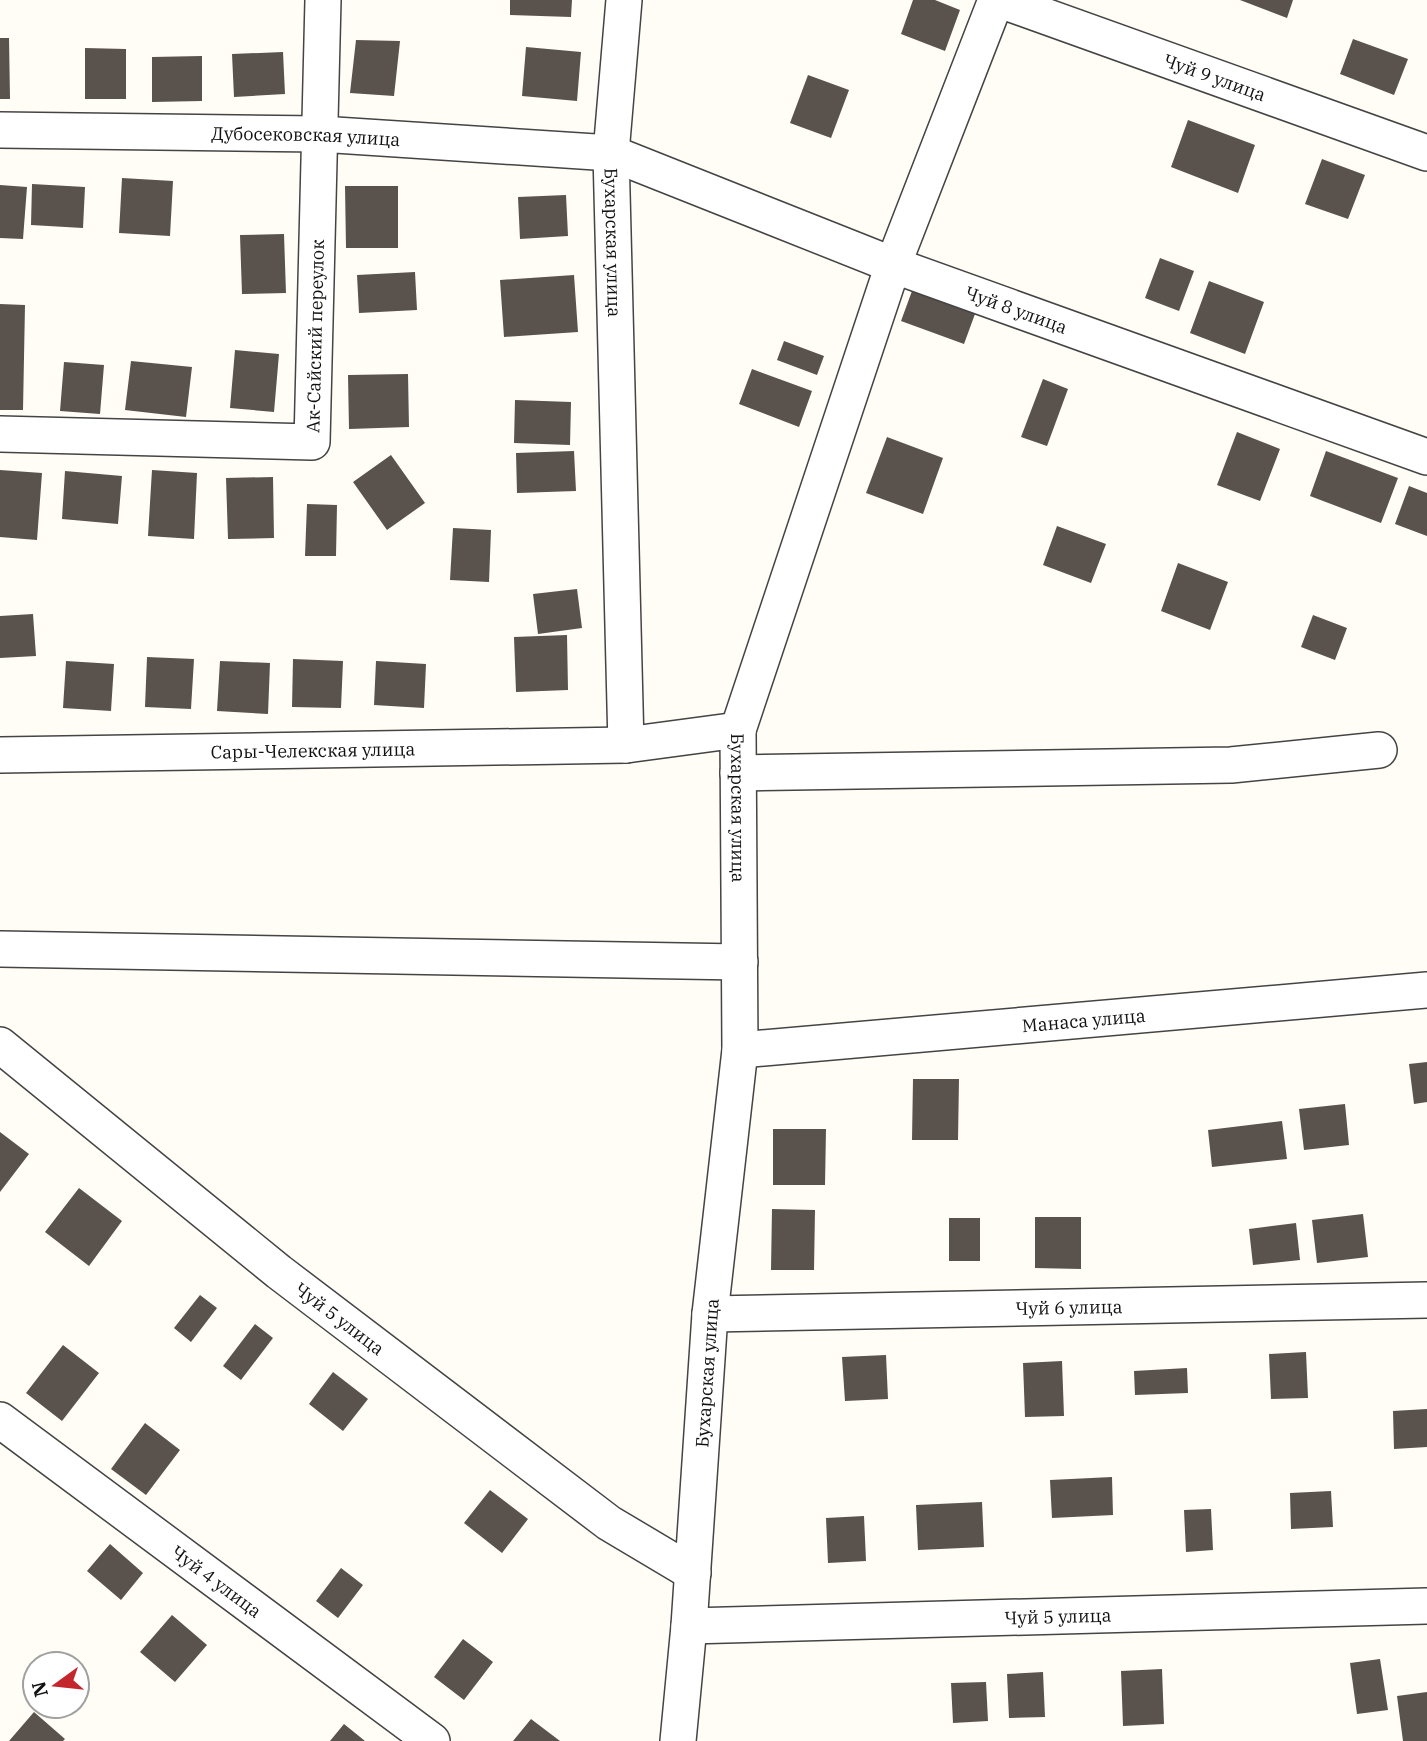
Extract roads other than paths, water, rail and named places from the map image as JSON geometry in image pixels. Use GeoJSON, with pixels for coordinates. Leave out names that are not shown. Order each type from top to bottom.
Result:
{"type":"FeatureCollection","features":[{"type":"Feature","properties":{"kind":"street","name":"Ак-Сайский переулок"},"geometry":{"type":"LineString","coordinates":[[0,434],[312,442],[323,0]]}},
{"type":"Feature","properties":{"kind":"street","name":"Бухарская улица"},"geometry":{"type":"LineString","coordinates":[[624,0],[611,153],[626,745],[738,730],[740,1050],[710,1314],[693,1573],[678,1741]]}},
{"type":"Feature","properties":{"kind":"street","name":"Чуй 9 улица"},"geometry":{"type":"LineString","coordinates":[[998,0],[1427,153]]}},
{"type":"Feature","properties":{"kind":"street"},"geometry":{"type":"LineString","coordinates":[[738,730],[893,265],[998,0]]}},
{"type":"Feature","properties":{"kind":"street","name":"Дубосековская улица"},"geometry":{"type":"LineString","coordinates":[[0,130],[320,134],[611,153]]}},
{"type":"Feature","properties":{"kind":"street","name":"Чуй 8 улица"},"geometry":{"type":"LineString","coordinates":[[611,153],[893,265],[1427,457]]}},
{"type":"Feature","properties":{"kind":"street","name":"Сары-Челекская улица"},"geometry":{"type":"LineString","coordinates":[[0,755],[626,745]]}},
{"type":"Feature","properties":{"kind":"street"},"geometry":{"type":"LineString","coordinates":[[738,773],[1231,765],[1379,750]]}},
{"type":"Feature","properties":{"kind":"street"},"geometry":{"type":"LineString","coordinates":[[0,949],[740,962]]}},
{"type":"Feature","properties":{"kind":"street","name":"Манаса улица"},"geometry":{"type":"LineString","coordinates":[[740,1050],[1427,990]]}},
{"type":"Feature","properties":{"kind":"street","name":"Чуй 5 улица"},"geometry":{"type":"LineString","coordinates":[[0,1045],[312,1297],[608,1523],[693,1573]]}},
{"type":"Feature","properties":{"kind":"street","name":"Чуй 6 улица"},"geometry":{"type":"LineString","coordinates":[[710,1314],[1427,1300]]}},
{"type":"Feature","properties":{"kind":"street","name":"Чуй 4 улица"},"geometry":{"type":"LineString","coordinates":[[0,1420],[432,1741]]}},
{"type":"Feature","properties":{"kind":"street","name":"Чуй 5 улица"},"geometry":{"type":"LineString","coordinates":[[689,1626],[1427,1606]]}}]}
